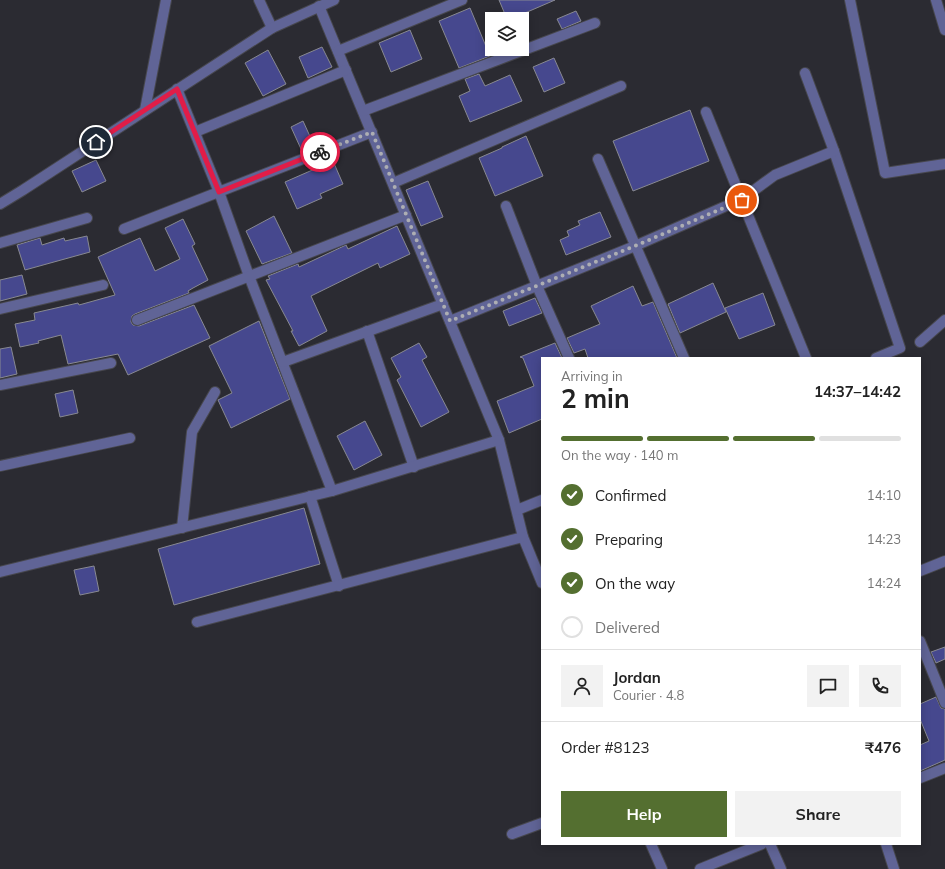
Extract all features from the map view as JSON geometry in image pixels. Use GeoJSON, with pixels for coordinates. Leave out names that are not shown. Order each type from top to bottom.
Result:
{"type":"FeatureCollection","features":[{"type":"Feature","properties":{"kind":"street"},"geometry":{"type":"LineString","coordinates":[[145,110],[166,0]]}},
{"type":"Feature","properties":{"kind":"street"},"geometry":{"type":"LineString","coordinates":[[259,0],[272,28]]}},
{"type":"Feature","properties":{"kind":"street"},"geometry":{"type":"LineString","coordinates":[[0,204],[272,28],[334,0]]}},
{"type":"Feature","properties":{"kind":"street"},"geometry":{"type":"LineString","coordinates":[[338,51],[462,0]]}},
{"type":"Feature","properties":{"kind":"street"},"geometry":{"type":"LineString","coordinates":[[850,0],[885,172],[945,164]]}},
{"type":"Feature","properties":{"kind":"street"},"geometry":{"type":"LineString","coordinates":[[936,0],[945,30]]}},
{"type":"Feature","properties":{"kind":"street"},"geometry":{"type":"LineString","coordinates":[[319,6],[499,440],[523,537],[541,581]]}},
{"type":"Feature","properties":{"kind":"street"},"geometry":{"type":"LineString","coordinates":[[363,111],[595,23]]}},
{"type":"Feature","properties":{"kind":"street"},"geometry":{"type":"LineString","coordinates":[[195,132],[346,70]]}},
{"type":"Feature","properties":{"kind":"street"},"geometry":{"type":"LineString","coordinates":[[805,73],[834,151],[900,348],[878,357]]}},
{"type":"Feature","properties":{"kind":"street"},"geometry":{"type":"LineString","coordinates":[[393,183],[621,86]]}},
{"type":"Feature","properties":{"kind":"street"},"geometry":{"type":"LineString","coordinates":[[177,89],[219,192],[332,491]]}},
{"type":"Feature","properties":{"kind":"street"},"geometry":{"type":"LineString","coordinates":[[706,112],[806,357]]}},
{"type":"Feature","properties":{"kind":"street"},"geometry":{"type":"LineString","coordinates":[[124,229],[372,132]]}},
{"type":"Feature","properties":{"kind":"street"},"geometry":{"type":"LineString","coordinates":[[450,321],[635,246],[742,200],[775,175],[834,151]]}},
{"type":"Feature","properties":{"kind":"street"},"geometry":{"type":"LineString","coordinates":[[598,159],[684,357]]}},
{"type":"Feature","properties":{"kind":"street"},"geometry":{"type":"LineString","coordinates":[[506,206],[537,286],[569,357]]}},
{"type":"Feature","properties":{"kind":"street"},"geometry":{"type":"LineString","coordinates":[[137,320],[406,215]]}},
{"type":"Feature","properties":{"kind":"street"},"geometry":{"type":"LineString","coordinates":[[0,243],[87,218]]}},
{"type":"Feature","properties":{"kind":"street"},"geometry":{"type":"LineString","coordinates":[[0,309],[103,285]]}},
{"type":"Feature","properties":{"kind":"street"},"geometry":{"type":"LineString","coordinates":[[282,362],[443,304]]}},
{"type":"Feature","properties":{"kind":"street"},"geometry":{"type":"LineString","coordinates":[[920,342],[945,320]]}},
{"type":"Feature","properties":{"kind":"street"},"geometry":{"type":"LineString","coordinates":[[367,331],[414,466]]}},
{"type":"Feature","properties":{"kind":"street"},"geometry":{"type":"LineString","coordinates":[[0,385],[111,363]]}},
{"type":"Feature","properties":{"kind":"street"},"geometry":{"type":"LineString","coordinates":[[182,528],[192,432],[215,392]]}},
{"type":"Feature","properties":{"kind":"street"},"geometry":{"type":"LineString","coordinates":[[0,466],[130,438]]}},
{"type":"Feature","properties":{"kind":"street"},"geometry":{"type":"LineString","coordinates":[[0,572],[332,491],[499,440]]}},
{"type":"Feature","properties":{"kind":"street"},"geometry":{"type":"LineString","coordinates":[[310,496],[339,586]]}},
{"type":"Feature","properties":{"kind":"street"},"geometry":{"type":"LineString","coordinates":[[517,510],[541,500]]}},
{"type":"Feature","properties":{"kind":"street"},"geometry":{"type":"LineString","coordinates":[[196,622],[523,537]]}},
{"type":"Feature","properties":{"kind":"street"},"geometry":{"type":"LineString","coordinates":[[921,571],[945,561]]}},
{"type":"Feature","properties":{"kind":"street"},"geometry":{"type":"LineString","coordinates":[[921,643],[945,702]]}},
{"type":"Feature","properties":{"kind":"street"},"geometry":{"type":"LineString","coordinates":[[921,778],[945,768]]}},
{"type":"Feature","properties":{"kind":"street"},"geometry":{"type":"LineString","coordinates":[[512,834],[541,823]]}},
{"type":"Feature","properties":{"kind":"street"},"geometry":{"type":"LineString","coordinates":[[651,845],[662,869]]}},
{"type":"Feature","properties":{"kind":"street"},"geometry":{"type":"LineString","coordinates":[[700,869],[760,845]]}},
{"type":"Feature","properties":{"kind":"street"},"geometry":{"type":"LineString","coordinates":[[770,845],[781,869]]}},
{"type":"Feature","properties":{"kind":"street"},"geometry":{"type":"LineString","coordinates":[[886,845],[894,869]]}},
{"type":"Feature","properties":{"kind":"building"},"geometry":{"type":"Polygon","coordinates":[[[499,0],[555,0],[527,12],[504,12],[499,0]]]}},
{"type":"Feature","properties":{"kind":"building"},"geometry":{"type":"Polygon","coordinates":[[[470,8],[485,44],[485,56],[490,56],[459,68],[439,21],[470,8]]]}},
{"type":"Feature","properties":{"kind":"building"},"geometry":{"type":"Polygon","coordinates":[[[576,11],[581,21],[562,29],[557,19],[576,11]]]}},
{"type":"Feature","properties":{"kind":"building"},"geometry":{"type":"Polygon","coordinates":[[[410,30],[422,59],[391,72],[379,43],[410,30]]]}},
{"type":"Feature","properties":{"kind":"building"},"geometry":{"type":"Polygon","coordinates":[[[322,47],[332,67],[308,78],[299,57],[322,47]]]}},
{"type":"Feature","properties":{"kind":"building"},"geometry":{"type":"Polygon","coordinates":[[[268,50],[286,84],[263,96],[245,63],[268,50]]]}},
{"type":"Feature","properties":{"kind":"building"},"geometry":{"type":"Polygon","coordinates":[[[554,58],[565,83],[544,92],[533,67],[554,58]]]}},
{"type":"Feature","properties":{"kind":"building"},"geometry":{"type":"Polygon","coordinates":[[[479,74],[485,86],[510,75],[522,101],[470,122],[459,96],[470,91],[465,79],[479,74]]]}},
{"type":"Feature","properties":{"kind":"building"},"geometry":{"type":"Polygon","coordinates":[[[690,110],[709,161],[633,191],[613,141],[690,110]]]}},
{"type":"Feature","properties":{"kind":"building"},"geometry":{"type":"Polygon","coordinates":[[[303,121],[313,143],[301,149],[291,127],[303,121]]]}},
{"type":"Feature","properties":{"kind":"building"},"geometry":{"type":"Polygon","coordinates":[[[526,136],[543,176],[495,196],[479,158],[526,136]]]}},
{"type":"Feature","properties":{"kind":"building"},"geometry":{"type":"Polygon","coordinates":[[[96,160],[106,181],[82,192],[72,171],[96,160]]]}},
{"type":"Feature","properties":{"kind":"building"},"geometry":{"type":"Polygon","coordinates":[[[333,161],[343,184],[320,194],[322,198],[297,209],[285,182],[333,161]]]}},
{"type":"Feature","properties":{"kind":"building"},"geometry":{"type":"Polygon","coordinates":[[[428,181],[443,217],[421,226],[406,190],[428,181]]]}},
{"type":"Feature","properties":{"kind":"building"},"geometry":{"type":"Polygon","coordinates":[[[600,212],[611,237],[566,255],[560,240],[569,236],[567,231],[580,225],[578,221],[600,212]]]}},
{"type":"Feature","properties":{"kind":"building"},"geometry":{"type":"Polygon","coordinates":[[[274,216],[292,253],[262,264],[246,231],[274,216]]]}},
{"type":"Feature","properties":{"kind":"building"},"geometry":{"type":"Polygon","coordinates":[[[183,219],[195,244],[192,246],[208,280],[188,291],[189,293],[135,314],[132,316],[131,322],[133,325],[139,326],[194,305],[210,338],[128,375],[118,354],[68,364],[61,335],[38,341],[39,343],[20,347],[15,324],[35,320],[34,313],[78,303],[79,305],[115,295],[98,257],[140,238],[155,271],[180,259],[165,228],[183,219]]]}},
{"type":"Feature","properties":{"kind":"building"},"geometry":{"type":"Polygon","coordinates":[[[397,226],[410,254],[380,268],[378,263],[311,296],[327,331],[299,346],[291,331],[293,331],[266,280],[270,279],[268,276],[298,264],[299,267],[346,245],[348,249],[397,226]]]}},
{"type":"Feature","properties":{"kind":"building"},"geometry":{"type":"Polygon","coordinates":[[[87,236],[90,252],[25,270],[17,245],[40,238],[42,245],[64,238],[65,241],[87,236]]]}},
{"type":"Feature","properties":{"kind":"building"},"geometry":{"type":"Polygon","coordinates":[[[22,275],[27,294],[0,301],[0,280],[22,275]]]}},
{"type":"Feature","properties":{"kind":"building"},"geometry":{"type":"Polygon","coordinates":[[[713,283],[726,312],[680,333],[668,304],[713,283]]]}},
{"type":"Feature","properties":{"kind":"building"},"geometry":{"type":"Polygon","coordinates":[[[633,286],[642,306],[653,302],[677,357],[588,357],[585,349],[574,353],[567,338],[600,324],[591,306],[633,286]]]}},
{"type":"Feature","properties":{"kind":"building"},"geometry":{"type":"Polygon","coordinates":[[[763,293],[775,325],[739,339],[725,308],[763,293]]]}},
{"type":"Feature","properties":{"kind":"building"},"geometry":{"type":"Polygon","coordinates":[[[535,298],[542,313],[509,326],[503,311],[535,298]]]}},
{"type":"Feature","properties":{"kind":"building"},"geometry":{"type":"Polygon","coordinates":[[[259,321],[290,399],[231,428],[218,400],[232,393],[209,346],[259,321]]]}},
{"type":"Feature","properties":{"kind":"building"},"geometry":{"type":"Polygon","coordinates":[[[419,343],[427,357],[422,360],[449,412],[421,427],[397,380],[401,377],[391,358],[419,343]]]}},
{"type":"Feature","properties":{"kind":"building"},"geometry":{"type":"Polygon","coordinates":[[[555,343],[562,357],[541,357],[541,419],[509,433],[497,401],[534,386],[523,358],[520,357],[555,343]]]}},
{"type":"Feature","properties":{"kind":"building"},"geometry":{"type":"Polygon","coordinates":[[[11,347],[17,374],[0,378],[0,349],[11,347]]]}},
{"type":"Feature","properties":{"kind":"building"},"geometry":{"type":"Polygon","coordinates":[[[73,390],[78,413],[60,417],[55,394],[73,390]]]}},
{"type":"Feature","properties":{"kind":"building"},"geometry":{"type":"Polygon","coordinates":[[[365,421],[382,455],[354,470],[337,436],[365,421]]]}},
{"type":"Feature","properties":{"kind":"building"},"geometry":{"type":"Polygon","coordinates":[[[304,508],[320,564],[174,605],[158,549],[304,508]]]}},
{"type":"Feature","properties":{"kind":"building"},"geometry":{"type":"Polygon","coordinates":[[[94,566],[99,591],[80,595],[74,570],[94,566]]]}},
{"type":"Feature","properties":{"kind":"building"},"geometry":{"type":"Polygon","coordinates":[[[945,647],[945,659],[936,663],[931,652],[945,647]]]}},
{"type":"Feature","properties":{"kind":"building"},"geometry":{"type":"Polygon","coordinates":[[[936,697],[941,708],[945,709],[945,760],[921,771],[921,745],[929,741],[921,721],[921,704],[936,697]]]}},
{"type":"Feature","properties":{"kind":"way so far"},"geometry":{"type":"LineString","coordinates":[[320,152],[372,132],[450,321],[635,246],[742,200]]}},
{"type":"Feature","properties":{"kind":"route"},"geometry":{"type":"LineString","coordinates":[[96,142],[177,89],[219,192],[320,152]]}}]}
